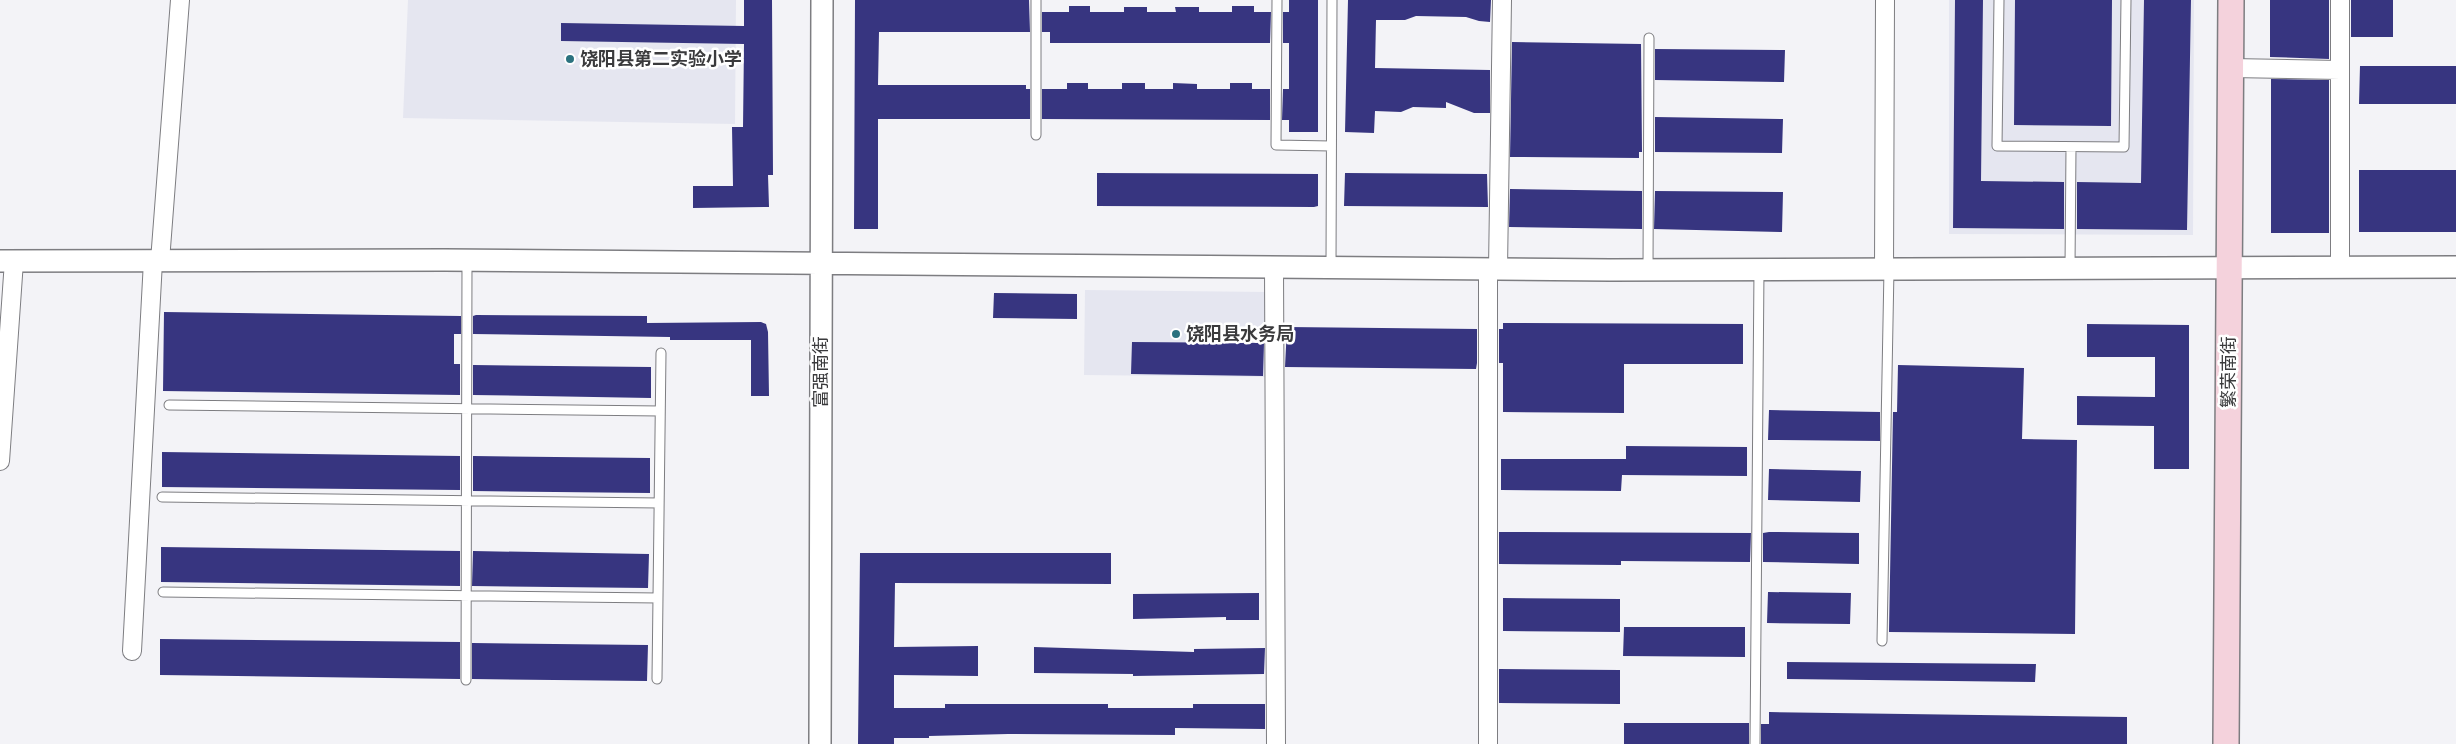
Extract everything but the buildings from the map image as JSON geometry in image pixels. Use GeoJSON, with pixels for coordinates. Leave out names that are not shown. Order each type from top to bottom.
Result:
{"type":"FeatureCollection","features":[{"type":"Feature","properties":{"kind":"main road","name":"繁荣南街"},"geometry":{"type":"LineString","coordinates":[[2226,744],[2231,0]]}},
{"type":"Feature","properties":{"kind":"street"},"geometry":{"type":"LineString","coordinates":[[132,651],[157,261],[180,0]]}},
{"type":"Feature","properties":{"kind":"street","name":"富强南街"},"geometry":{"type":"LineString","coordinates":[[820,744],[822,0]]}},
{"type":"Feature","properties":{"kind":"street"},"geometry":{"type":"LineString","coordinates":[[1488,744],[1493,269],[1502,0]]}},
{"type":"Feature","properties":{"kind":"street"},"geometry":{"type":"LineString","coordinates":[[1885,0],[1887,269]]}},
{"type":"Feature","properties":{"kind":"street"},"geometry":{"type":"LineString","coordinates":[[2340,0],[2340,267]]}},
{"type":"Feature","properties":{"kind":"street"},"geometry":{"type":"LineString","coordinates":[[2231,68],[2340,70]]}},
{"type":"Feature","properties":{"kind":"street"},"geometry":{"type":"LineString","coordinates":[[0,461],[7,261],[467,260],[1648,270],[2456,267]]}},
{"type":"Feature","properties":{"kind":"street"},"geometry":{"type":"LineString","coordinates":[[1274,267],[1276,744]]}},
{"type":"Feature","properties":{"kind":"lane"},"geometry":{"type":"LineString","coordinates":[[1036,0],[1036,135]]}},
{"type":"Feature","properties":{"kind":"lane"},"geometry":{"type":"LineString","coordinates":[[1277,0],[1276,145],[1331,146]]}},
{"type":"Feature","properties":{"kind":"lane"},"geometry":{"type":"LineString","coordinates":[[1330,267],[1332,0]]}},
{"type":"Feature","properties":{"kind":"lane"},"geometry":{"type":"LineString","coordinates":[[1999,0],[1998,146],[2071,147],[2124,147],[2126,0]]}},
{"type":"Feature","properties":{"kind":"lane"},"geometry":{"type":"LineString","coordinates":[[1648,270],[1649,38]]}},
{"type":"Feature","properties":{"kind":"lane"},"geometry":{"type":"LineString","coordinates":[[2070,268],[2071,147]]}},
{"type":"Feature","properties":{"kind":"lane"},"geometry":{"type":"LineString","coordinates":[[466,680],[467,260]]}},
{"type":"Feature","properties":{"kind":"lane"},"geometry":{"type":"LineString","coordinates":[[1755,744],[1759,269]]}},
{"type":"Feature","properties":{"kind":"lane"},"geometry":{"type":"LineString","coordinates":[[1882,641],[1887,269]]}},
{"type":"Feature","properties":{"kind":"lane"},"geometry":{"type":"LineString","coordinates":[[657,679],[661,353]]}},
{"type":"Feature","properties":{"kind":"lane"},"geometry":{"type":"LineString","coordinates":[[170,405],[660,411]]}},
{"type":"Feature","properties":{"kind":"lane"},"geometry":{"type":"LineString","coordinates":[[162,497],[659,503]]}},
{"type":"Feature","properties":{"kind":"lane"},"geometry":{"type":"LineString","coordinates":[[163,592],[658,598]]}},
{"type":"Feature","properties":{"kind":"shaded area","name":"饶阳县第二实验小学"},"geometry":{"type":"Polygon","coordinates":[[[408,0],[736,0],[735,124],[403,118],[408,0]]]}},
{"type":"Feature","properties":{"kind":"shaded area"},"geometry":{"type":"Polygon","coordinates":[[[1949,0],[2194,0],[2193,235],[1949,234],[1949,0]]]}},
{"type":"Feature","properties":{"kind":"shaded area","name":"饶阳县水务局"},"geometry":{"type":"Polygon","coordinates":[[[1085,290],[1267,292],[1266,377],[1084,375],[1085,290]]]}},
{"type":"Feature","properties":{"kind":"place","name":"饶阳县第二实验小学"},"geometry":{"type":"Point","coordinates":[570,59]}},
{"type":"Feature","properties":{"kind":"place","name":"饶阳县水务局"},"geometry":{"type":"Point","coordinates":[1176,334]}}]}
